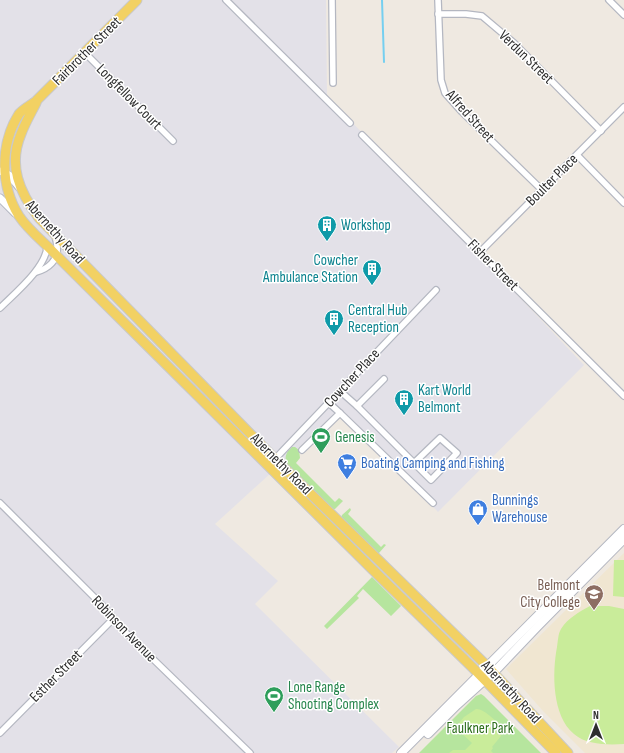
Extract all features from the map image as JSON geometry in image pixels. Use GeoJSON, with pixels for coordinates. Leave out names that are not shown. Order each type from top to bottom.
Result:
{"type":"FeatureCollection","features":[{"type":"Feature","properties":{"kind":"main road","name":"Fairbrother Street"},"geometry":{"type":"LineString","coordinates":[[19,217],[7,196],[1,171],[2,147],[13,122],[20,112],[36,102],[137,0]]}},
{"type":"Feature","properties":{"kind":"main road","name":"Fairbrother Street"},"geometry":{"type":"LineString","coordinates":[[20,188],[16,168],[17,145],[23,127],[36,102]]}},
{"type":"Feature","properties":{"kind":"main road"},"geometry":{"type":"LineString","coordinates":[[0,135],[13,122]]}},
{"type":"Feature","properties":{"kind":"main road","name":"Abernethy Road"},"geometry":{"type":"LineString","coordinates":[[20,188],[29,205],[55,235],[272,463],[556,753]]}},
{"type":"Feature","properties":{"kind":"main road","name":"Abernethy Road"},"geometry":{"type":"LineString","coordinates":[[19,217],[57,256],[272,463],[490,669],[568,753]]}},
{"type":"Feature","properties":{"kind":"main road"},"geometry":{"type":"LineString","coordinates":[[490,669],[624,529]]}},
{"type":"Feature","properties":{"kind":"main road"},"geometry":{"type":"LineString","coordinates":[[401,753],[482,677],[624,539]]}},
{"type":"Feature","properties":{"kind":"main road"},"geometry":{"type":"LineString","coordinates":[[409,753],[457,705],[482,677]]}},
{"type":"Feature","properties":{"kind":"street"},"geometry":{"type":"LineString","coordinates":[[226,0],[350,123]]}},
{"type":"Feature","properties":{"kind":"street"},"geometry":{"type":"LineString","coordinates":[[332,0],[334,83]]}},
{"type":"Feature","properties":{"kind":"street","name":"Alfred Street"},"geometry":{"type":"LineString","coordinates":[[438,0],[441,80],[445,93],[462,112],[542,190]]}},
{"type":"Feature","properties":{"kind":"street"},"geometry":{"type":"LineString","coordinates":[[609,0],[624,15]]}},
{"type":"Feature","properties":{"kind":"street","name":"Verdun Street"},"geometry":{"type":"LineString","coordinates":[[438,14],[466,14],[482,16],[514,43],[601,131]]}},
{"type":"Feature","properties":{"kind":"street","name":"Longfellow Court"},"geometry":{"type":"LineString","coordinates":[[85,53],[173,141]]}},
{"type":"Feature","properties":{"kind":"street","name":"Boulter Place"},"geometry":{"type":"LineString","coordinates":[[480,252],[624,107]]}},
{"type":"Feature","properties":{"kind":"street","name":"Fisher Street"},"geometry":{"type":"LineString","coordinates":[[362,135],[624,396]]}},
{"type":"Feature","properties":{"kind":"street"},"geometry":{"type":"LineString","coordinates":[[577,155],[624,203]]}},
{"type":"Feature","properties":{"kind":"street","name":"Abernethy Road"},"geometry":{"type":"LineString","coordinates":[[1,171],[9,176],[20,188]]}},
{"type":"Feature","properties":{"kind":"street","name":"Abernethy Road"},"geometry":{"type":"LineString","coordinates":[[0,198],[19,217]]}},
{"type":"Feature","properties":{"kind":"street"},"geometry":{"type":"LineString","coordinates":[[36,272],[43,270],[54,261],[57,256],[58,245],[55,235]]}},
{"type":"Feature","properties":{"kind":"street"},"geometry":{"type":"LineString","coordinates":[[0,308],[36,272],[44,258],[47,245]]}},
{"type":"Feature","properties":{"kind":"street","name":"Cowcher Place"},"geometry":{"type":"LineString","coordinates":[[272,463],[436,290]]}},
{"type":"Feature","properties":{"kind":"street"},"geometry":{"type":"LineString","coordinates":[[357,406],[384,379]]}},
{"type":"Feature","properties":{"kind":"street"},"geometry":{"type":"LineString","coordinates":[[340,391],[431,480],[457,453],[440,438],[414,463]]}},
{"type":"Feature","properties":{"kind":"street"},"geometry":{"type":"LineString","coordinates":[[329,403],[433,503]]}},
{"type":"Feature","properties":{"kind":"street"},"geometry":{"type":"LineString","coordinates":[[302,450],[340,413]]}},
{"type":"Feature","properties":{"kind":"street","name":"Robinson Avenue"},"geometry":{"type":"LineString","coordinates":[[0,503],[106,609],[113,619],[250,753]]}},
{"type":"Feature","properties":{"kind":"street","name":"Esther Street"},"geometry":{"type":"LineString","coordinates":[[0,734],[113,619]]}},
{"type":"Feature","properties":{"kind":"shaded area"},"geometry":{"type":"Polygon","coordinates":[[[0,0],[326,0],[327,96],[584,365],[438,512],[341,409],[215,524],[278,581],[255,604],[399,747],[392,753],[0,753],[0,0]]]}},
{"type":"Feature","properties":{"kind":"shaded area","name":"Belmont City College"},"geometry":{"type":"Polygon","coordinates":[[[624,553],[624,753],[585,753],[543,711],[506,669],[624,553]]]}},
{"type":"Feature","properties":{"kind":"green space"},"geometry":{"type":"Polygon","coordinates":[[[292,447],[299,450],[300,458],[296,463],[335,502],[339,498],[343,501],[335,509],[331,509],[287,465],[286,455],[292,447]]]}},
{"type":"Feature","properties":{"kind":"green space"},"geometry":{"type":"Polygon","coordinates":[[[350,508],[351,510],[348,514],[381,547],[384,544],[386,545],[379,553],[341,518],[342,515],[350,508]]]}},
{"type":"Feature","properties":{"kind":"green space"},"geometry":{"type":"Polygon","coordinates":[[[614,560],[624,560],[624,597],[613,596],[614,560]]]}},
{"type":"Feature","properties":{"kind":"green space"},"geometry":{"type":"Polygon","coordinates":[[[372,577],[401,606],[391,616],[363,589],[357,596],[359,598],[327,629],[324,626],[372,577]]]}},
{"type":"Feature","properties":{"kind":"green space","name":"Belmont City College"},"geometry":{"type":"Polygon","coordinates":[[[590,606],[609,606],[624,609],[624,744],[598,744],[579,738],[567,726],[561,716],[555,694],[554,669],[559,633],[570,618],[590,606]]]}},
{"type":"Feature","properties":{"kind":"green space","name":"Faulkner Park"},"geometry":{"type":"Polygon","coordinates":[[[481,694],[541,753],[419,753],[476,696],[481,694]]]}},
{"type":"Feature","properties":{"kind":"green space"},"geometry":{"type":"Polygon","coordinates":[[[476,709],[485,712],[500,724],[501,736],[492,747],[493,748],[491,751],[493,753],[449,753],[453,750],[465,750],[472,743],[459,731],[458,724],[464,717],[476,709]]]}},
{"type":"Feature","properties":{"kind":"waterway"},"geometry":{"type":"LineString","coordinates":[[382,0],[384,62]]}},
{"type":"Feature","properties":{"kind":"place","name":"Workshop"},"geometry":{"type":"Point","coordinates":[327,242]}},
{"type":"Feature","properties":{"kind":"place","name":"Cowcher Ambulance Station"},"geometry":{"type":"Point","coordinates":[372,286]}},
{"type":"Feature","properties":{"kind":"place","name":"Central Hub Reception"},"geometry":{"type":"Point","coordinates":[334,336]}},
{"type":"Feature","properties":{"kind":"place","name":"Kart World Belmont"},"geometry":{"type":"Point","coordinates":[404,416]}},
{"type":"Feature","properties":{"kind":"place","name":"Genesis"},"geometry":{"type":"Point","coordinates":[321,454]}},
{"type":"Feature","properties":{"kind":"place","name":"Boating Camping and Fishing"},"geometry":{"type":"Point","coordinates":[347,480]}},
{"type":"Feature","properties":{"kind":"place","name":"Bunnings Warehouse"},"geometry":{"type":"Point","coordinates":[478,526]}},
{"type":"Feature","properties":{"kind":"place","name":"Belmont City College"},"geometry":{"type":"Point","coordinates":[594,611]}},
{"type":"Feature","properties":{"kind":"place","name":"Lone Range Shooting Complex"},"geometry":{"type":"Point","coordinates":[274,713]}}]}
